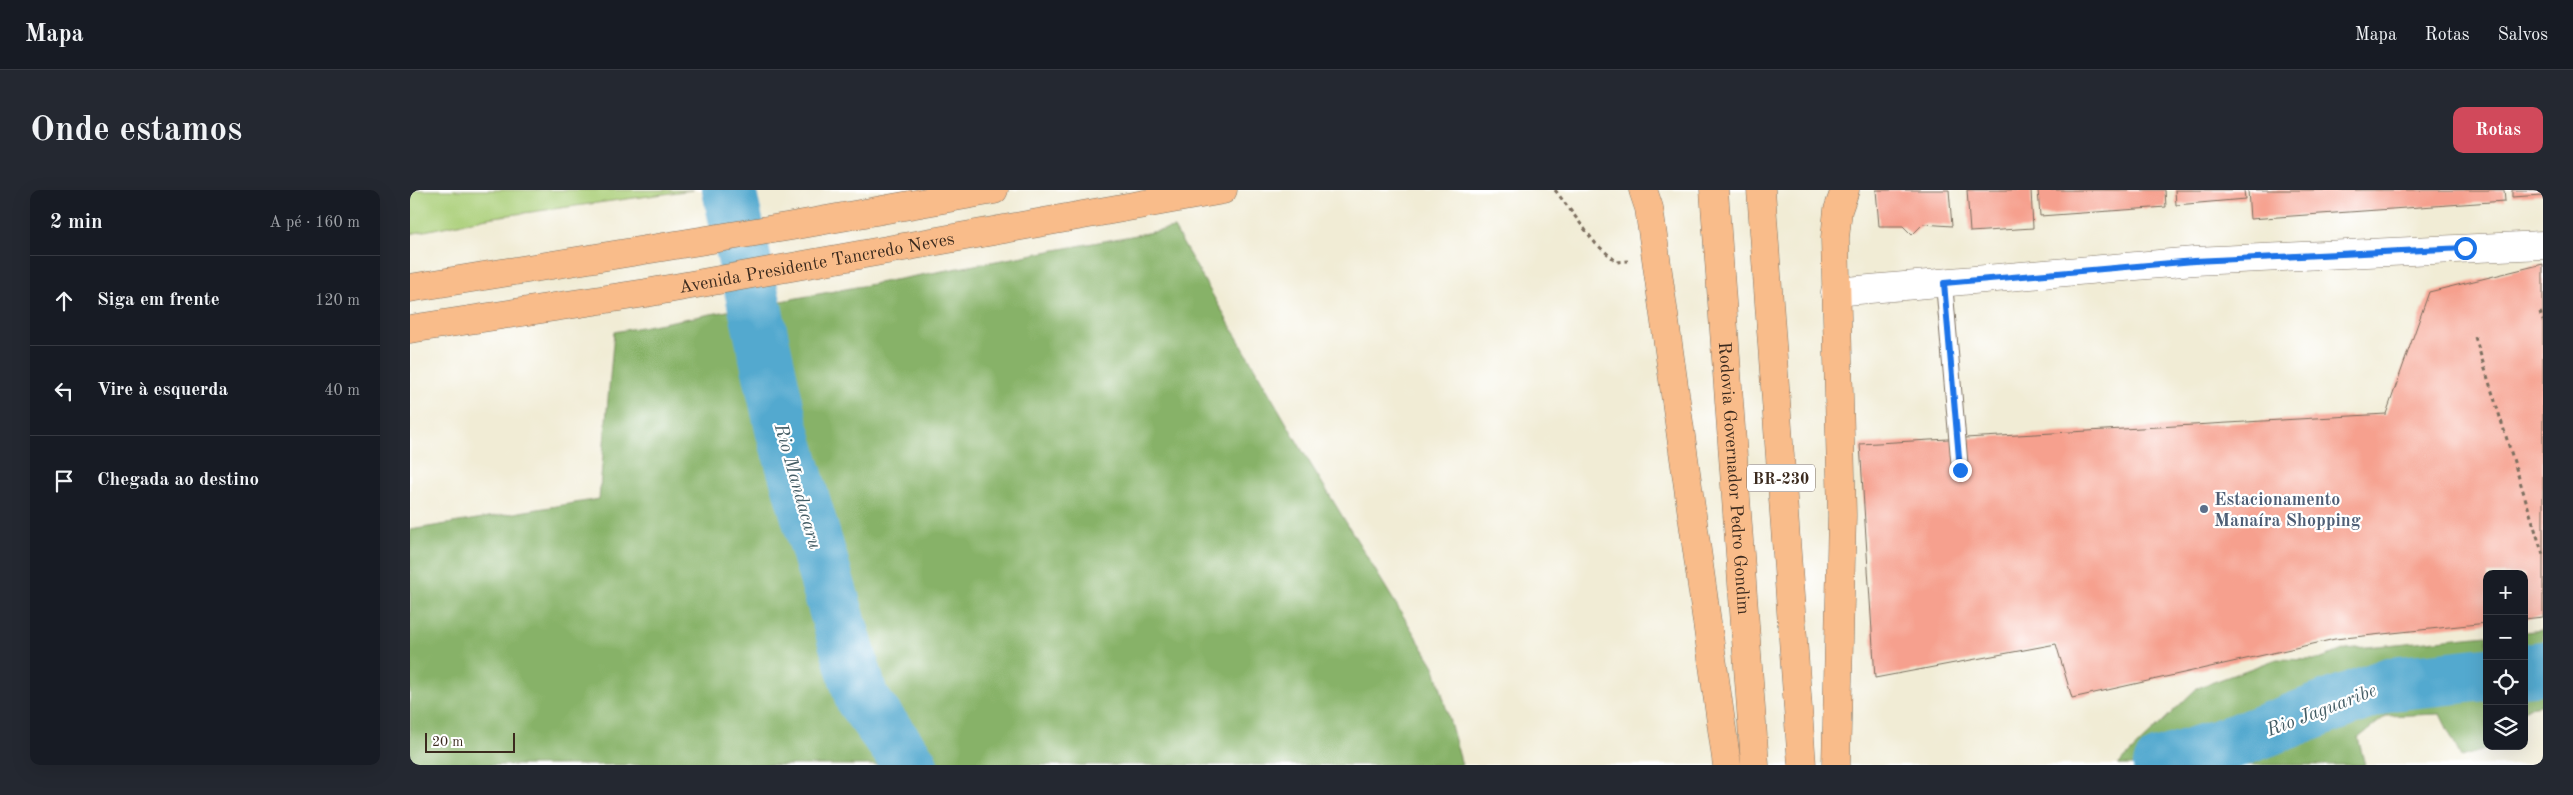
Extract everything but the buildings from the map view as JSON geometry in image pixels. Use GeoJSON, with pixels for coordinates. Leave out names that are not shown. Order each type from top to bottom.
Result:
{"type":"FeatureCollection","features":[{"type":"Feature","properties":{"kind":"main road"},"geometry":{"type":"LineString","coordinates":[[410,288],[792,226],[994,190]]}},
{"type":"Feature","properties":{"kind":"main road","name":"Avenida Presidente Tancredo Neves"},"geometry":{"type":"LineString","coordinates":[[410,329],[646,293],[1223,190]]}},
{"type":"Feature","properties":{"kind":"main road"},"geometry":{"type":"LineString","coordinates":[[1643,190],[1649,208],[1727,765]]}},
{"type":"Feature","properties":{"kind":"main road","name":"Rodovia Governador Pedro Gondim"},"geometry":{"type":"LineString","coordinates":[[1714,190],[1755,765]]}},
{"type":"Feature","properties":{"kind":"main road","name":"BR-230"},"geometry":{"type":"LineString","coordinates":[[1761,190],[1802,765]]}},
{"type":"Feature","properties":{"kind":"main road"},"geometry":{"type":"LineString","coordinates":[[1836,765],[1842,515],[1835,238],[1838,210],[1845,190]]}},
{"type":"Feature","properties":{"kind":"street"},"geometry":{"type":"LineString","coordinates":[[1835,292],[2194,261],[2543,245]]}},
{"type":"Feature","properties":{"kind":"lane"},"geometry":{"type":"LineString","coordinates":[[1944,283],[1960,470]]}},
{"type":"Feature","properties":{"kind":"path"},"geometry":{"type":"LineString","coordinates":[[1555,190],[1596,244],[1617,262],[1657,264]]}},
{"type":"Feature","properties":{"kind":"path"},"geometry":{"type":"LineString","coordinates":[[2540,312],[2543,320]]}},
{"type":"Feature","properties":{"kind":"path"},"geometry":{"type":"LineString","coordinates":[[2475,337],[2543,555]]}},
{"type":"Feature","properties":{"kind":"green space"},"geometry":{"type":"Polygon","coordinates":[[[410,190],[693,190],[487,218],[410,234],[410,190]]]}},
{"type":"Feature","properties":{"kind":"green space"},"geometry":{"type":"Polygon","coordinates":[[[1174,228],[1302,450],[1435,668],[1462,765],[410,765],[410,530],[599,499],[614,332],[1174,228]]]}},
{"type":"Feature","properties":{"kind":"green space"},"geometry":{"type":"Polygon","coordinates":[[[2543,630],[2543,705],[2528,707],[2528,660],[2528,632],[2543,630]]]}},
{"type":"Feature","properties":{"kind":"green space"},"geometry":{"type":"Polygon","coordinates":[[[2483,635],[2484,750],[2461,757],[2440,714],[2386,716],[2358,738],[2365,765],[2118,765],[2197,688],[2277,659],[2316,660],[2346,649],[2483,635]]]}},
{"type":"Feature","properties":{"kind":"waterway","name":"Rio Mandacaru"},"geometry":{"type":"LineString","coordinates":[[729,190],[782,429],[862,699],[911,765]]}},
{"type":"Feature","properties":{"kind":"waterway","name":"Rio Jaguaribe"},"geometry":{"type":"LineString","coordinates":[[2528,670],[2543,668]]}},
{"type":"Feature","properties":{"kind":"waterway","name":"Rio Jaguaribe"},"geometry":{"type":"LineString","coordinates":[[2160,765],[2250,736],[2390,684],[2483,674]]}},
{"type":"Feature","properties":{"kind":"place","name":"Estacionamento Manaíra Shopping"},"geometry":{"type":"Point","coordinates":[2204,509]}},
{"type":"Feature","properties":{"kind":"route"},"geometry":{"type":"LineString","coordinates":[[1960,470],[1944,283],[2194,261],[2465,248]]}}]}
